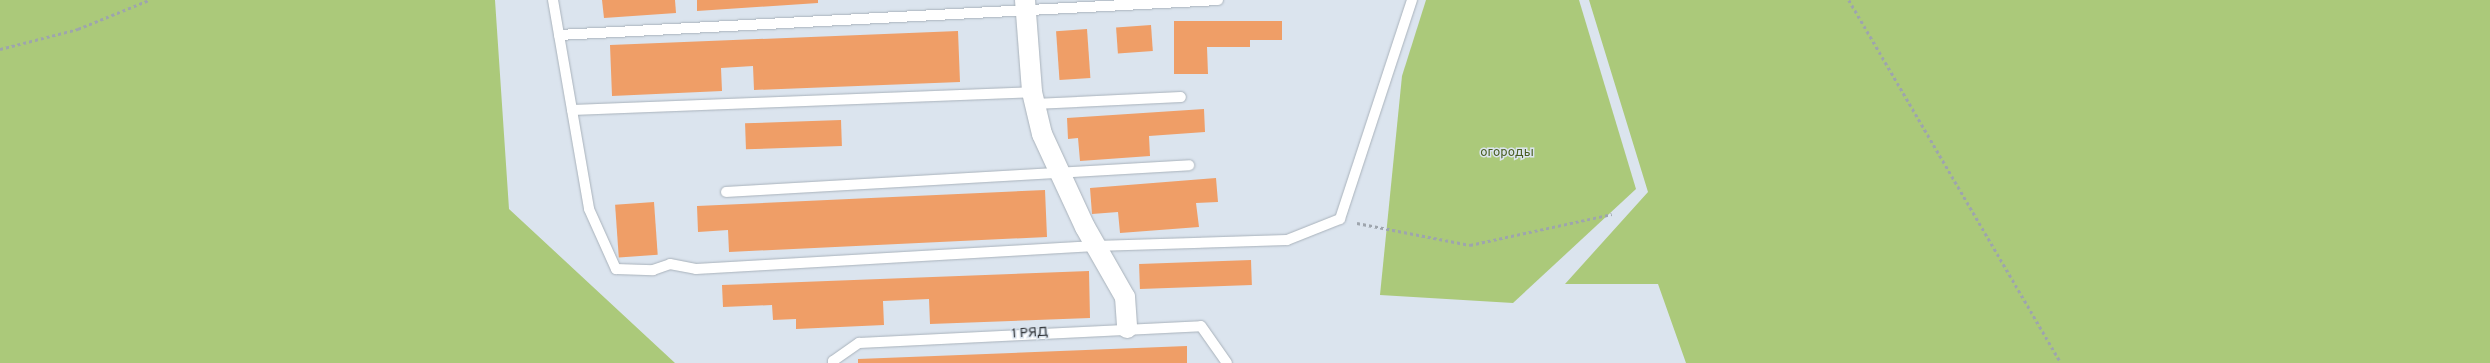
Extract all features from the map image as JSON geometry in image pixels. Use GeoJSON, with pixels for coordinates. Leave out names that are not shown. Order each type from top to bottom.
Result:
{"type":"FeatureCollection","features":[{"type":"Feature","properties":{"kind":"street"},"geometry":{"type":"LineString","coordinates":[[1025,6],[1033,98],[1042,134],[1057,171],[1095,246],[1125,297],[1127,328]]}},
{"type":"Feature","properties":{"kind":"lane"},"geometry":{"type":"LineString","coordinates":[[553,0],[589,209],[616,269],[653,270],[670,264],[696,269],[1095,246],[1287,240],[1340,220],[1412,0]]}},
{"type":"Feature","properties":{"kind":"lane"},"geometry":{"type":"LineString","coordinates":[[559,35],[1025,6],[1218,0]]}},
{"type":"Feature","properties":{"kind":"lane"},"geometry":{"type":"LineString","coordinates":[[572,110],[1033,98],[1181,96]]}},
{"type":"Feature","properties":{"kind":"lane"},"geometry":{"type":"LineString","coordinates":[[726,192],[1057,171],[1189,165]]}},
{"type":"Feature","properties":{"kind":"lane","name":"1 РЯД"},"geometry":{"type":"LineString","coordinates":[[834,363],[833,361],[859,343],[1127,328],[1201,326],[1227,363]]}},
{"type":"Feature","properties":{"kind":"path"},"geometry":{"type":"LineString","coordinates":[[0,49],[78,28],[149,0]]}},
{"type":"Feature","properties":{"kind":"path"},"geometry":{"type":"LineString","coordinates":[[1849,0],[2061,363]]}},
{"type":"Feature","properties":{"kind":"path"},"geometry":{"type":"LineString","coordinates":[[1340,220],[1470,245],[1612,214]]}},
{"type":"Feature","properties":{"kind":"green space"},"geometry":{"type":"Polygon","coordinates":[[[0,0],[495,0],[509,209],[675,363],[0,363],[0,0]]]}},
{"type":"Feature","properties":{"kind":"green space","name":"огороды"},"geometry":{"type":"Polygon","coordinates":[[[1426,0],[1579,0],[1636,189],[1513,303],[1380,295],[1402,76],[1426,0]]]}},
{"type":"Feature","properties":{"kind":"green space"},"geometry":{"type":"Polygon","coordinates":[[[1589,0],[2490,0],[2490,363],[1686,363],[1658,284],[1565,284],[1648,192],[1589,0]]]}},
{"type":"Feature","properties":{"kind":"building"},"geometry":{"type":"Polygon","coordinates":[[[602,0],[675,0],[676,13],[604,18],[602,0]]]}},
{"type":"Feature","properties":{"kind":"building"},"geometry":{"type":"Polygon","coordinates":[[[697,0],[818,0],[818,3],[697,11],[697,0]]]}},
{"type":"Feature","properties":{"kind":"building"},"geometry":{"type":"Polygon","coordinates":[[[1174,21],[1282,21],[1282,40],[1250,40],[1250,47],[1207,47],[1208,74],[1174,74],[1174,21]]]}},
{"type":"Feature","properties":{"kind":"building"},"geometry":{"type":"Polygon","coordinates":[[[1151,25],[1153,51],[1118,53],[1116,27],[1151,25]]]}},
{"type":"Feature","properties":{"kind":"building"},"geometry":{"type":"Polygon","coordinates":[[[1087,29],[1090,78],[1059,80],[1056,31],[1087,29]]]}},
{"type":"Feature","properties":{"kind":"building"},"geometry":{"type":"Polygon","coordinates":[[[958,31],[960,82],[754,90],[753,66],[721,68],[722,91],[612,96],[610,45],[958,31]]]}},
{"type":"Feature","properties":{"kind":"building"},"geometry":{"type":"Polygon","coordinates":[[[1204,109],[1205,132],[1149,136],[1150,156],[1080,161],[1078,138],[1068,139],[1067,118],[1204,109]]]}},
{"type":"Feature","properties":{"kind":"building"},"geometry":{"type":"Polygon","coordinates":[[[841,120],[842,146],[746,149],[745,123],[841,120]]]}},
{"type":"Feature","properties":{"kind":"building"},"geometry":{"type":"Polygon","coordinates":[[[1216,178],[1218,202],[1196,203],[1199,227],[1120,233],[1118,212],[1092,214],[1090,188],[1216,178]]]}},
{"type":"Feature","properties":{"kind":"building"},"geometry":{"type":"Polygon","coordinates":[[[1045,190],[1047,237],[729,252],[728,230],[698,232],[697,206],[1045,190]]]}},
{"type":"Feature","properties":{"kind":"building"},"geometry":{"type":"Polygon","coordinates":[[[654,202],[658,255],[619,258],[615,205],[654,202]]]}},
{"type":"Feature","properties":{"kind":"building"},"geometry":{"type":"Polygon","coordinates":[[[1251,260],[1252,285],[1140,289],[1139,264],[1251,260]]]}},
{"type":"Feature","properties":{"kind":"building"},"geometry":{"type":"Polygon","coordinates":[[[1089,271],[1090,318],[930,324],[929,299],[883,301],[884,325],[796,329],[796,319],[773,320],[772,305],[723,307],[722,285],[1089,271]]]}},
{"type":"Feature","properties":{"kind":"building"},"geometry":{"type":"Polygon","coordinates":[[[1187,346],[1187,363],[858,363],[858,359],[1187,346]]]}}]}
